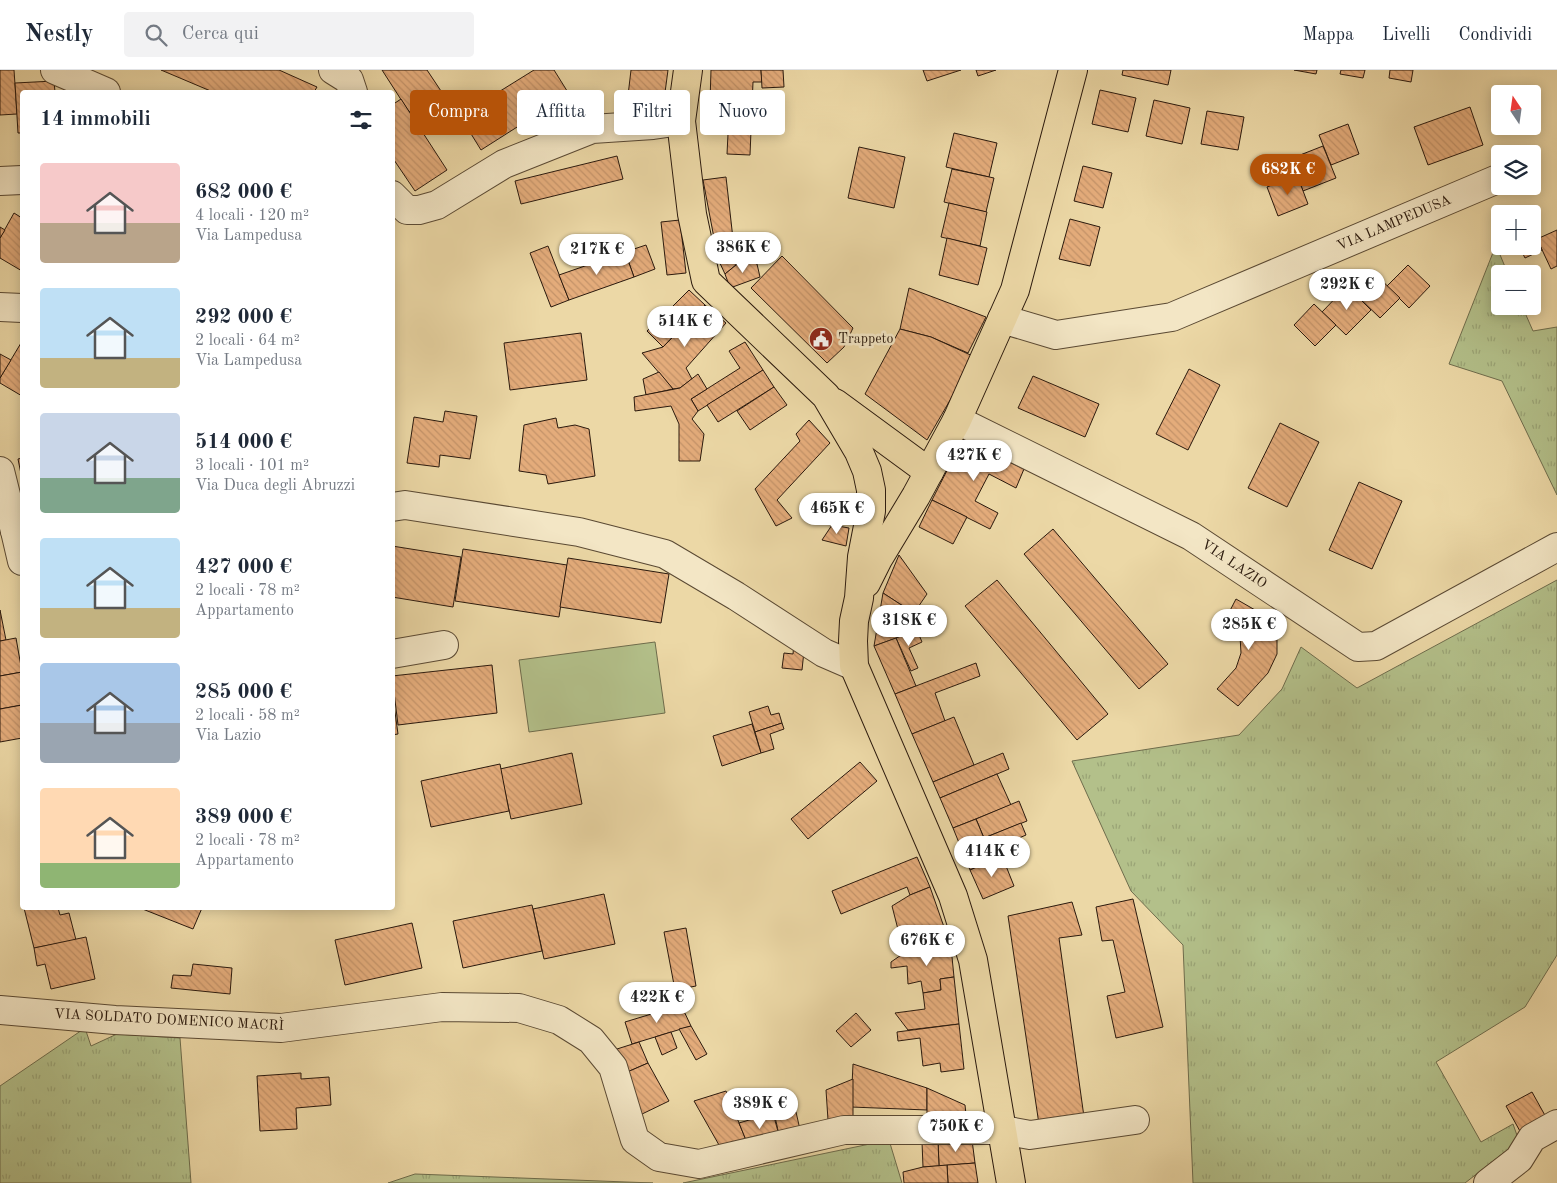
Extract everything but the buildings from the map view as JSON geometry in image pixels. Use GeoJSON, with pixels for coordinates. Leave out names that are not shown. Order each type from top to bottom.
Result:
{"type":"FeatureCollection","features":[{"type":"Feature","properties":{"kind":"main road"},"geometry":{"type":"LineString","coordinates":[[685,90],[688,70]]}},
{"type":"Feature","properties":{"kind":"main road"},"geometry":{"type":"LineString","coordinates":[[859,598],[878,559],[916,496],[957,420],[1015,290],[1073,70]]}},
{"type":"Feature","properties":{"kind":"main road"},"geometry":{"type":"LineString","coordinates":[[683,135],[692,214],[706,280],[826,396],[929,472]]}},
{"type":"Feature","properties":{"kind":"main road"},"geometry":{"type":"LineString","coordinates":[[826,396],[859,452],[867,471],[871,490],[871,511],[862,557],[853,640],[854,666],[953,896],[973,960],[1011,1183]]}},
{"type":"Feature","properties":{"kind":"street"},"geometry":{"type":"LineString","coordinates":[[55,70],[101,90]]}},
{"type":"Feature","properties":{"kind":"street"},"geometry":{"type":"LineString","coordinates":[[395,198],[407,210],[428,208],[437,205],[504,164],[592,130],[614,128]]}},
{"type":"Feature","properties":{"kind":"street"},"geometry":{"type":"LineString","coordinates":[[0,181],[20,180]]}},
{"type":"Feature","properties":{"kind":"street","name":"VIA LAMPEDUSA"},"geometry":{"type":"LineString","coordinates":[[1002,319],[1056,335],[1172,317],[1491,182]]}},
{"type":"Feature","properties":{"kind":"street"},"geometry":{"type":"LineString","coordinates":[[0,307],[20,308]]}},
{"type":"Feature","properties":{"kind":"street","name":"VIA LAZIO"},"geometry":{"type":"LineString","coordinates":[[957,420],[1191,536],[1358,647],[1376,646],[1557,547]]}},
{"type":"Feature","properties":{"kind":"street"},"geometry":{"type":"LineString","coordinates":[[0,471],[19,531]]}},
{"type":"Feature","properties":{"kind":"street"},"geometry":{"type":"LineString","coordinates":[[395,507],[405,505],[578,532],[665,554],[736,596],[824,653],[854,666]]}},
{"type":"Feature","properties":{"kind":"street"},"geometry":{"type":"LineString","coordinates":[[395,653],[444,645]]}},
{"type":"Feature","properties":{"kind":"street","name":"VIA SOLDATO DOMENICO MACRÌ"},"geometry":{"type":"LineString","coordinates":[[0,1010],[115,1020],[281,1028],[442,1007],[519,1008],[559,1020],[591,1040],[612,1068],[635,1140],[659,1157],[699,1164],[844,1130],[1003,1130],[1030,1135],[1135,1120]]}},
{"type":"Feature","properties":{"kind":"street"},"geometry":{"type":"LineString","coordinates":[[1488,1183],[1519,1159],[1532,1138],[1557,1124]]}},
{"type":"Feature","properties":{"kind":"green space"},"geometry":{"type":"Polygon","coordinates":[[[1492,255],[1500,255],[1504,265],[1491,265],[1491,315],[1526,315],[1533,331],[1557,327],[1557,495],[1502,381],[1449,364],[1492,255]]]}},
{"type":"Feature","properties":{"kind":"green space"},"geometry":{"type":"Polygon","coordinates":[[[1557,580],[1557,955],[1525,1007],[1436,1062],[1481,1142],[1513,1124],[1519,1141],[1465,1183],[1193,1183],[1183,945],[1131,891],[1072,761],[1239,735],[1282,689],[1301,647],[1357,688],[1557,580]]]}},
{"type":"Feature","properties":{"kind":"green space"},"geometry":{"type":"Polygon","coordinates":[[[655,642],[665,713],[529,732],[519,660],[655,642]]]}},
{"type":"Feature","properties":{"kind":"green space"},"geometry":{"type":"Polygon","coordinates":[[[85,1028],[91,1046],[117,1034],[180,1038],[191,1183],[0,1183],[0,1086],[85,1028]]]}},
{"type":"Feature","properties":{"kind":"green space"},"geometry":{"type":"Polygon","coordinates":[[[889,1140],[902,1183],[683,1183],[889,1140]]]}},
{"type":"Feature","properties":{"kind":"green space"},"geometry":{"type":"Polygon","coordinates":[[[415,1174],[653,1183],[388,1183],[415,1174]]]}},
{"type":"Feature","properties":{"kind":"place","name":"Trappeto"},"geometry":{"type":"Point","coordinates":[821,339]}}]}
